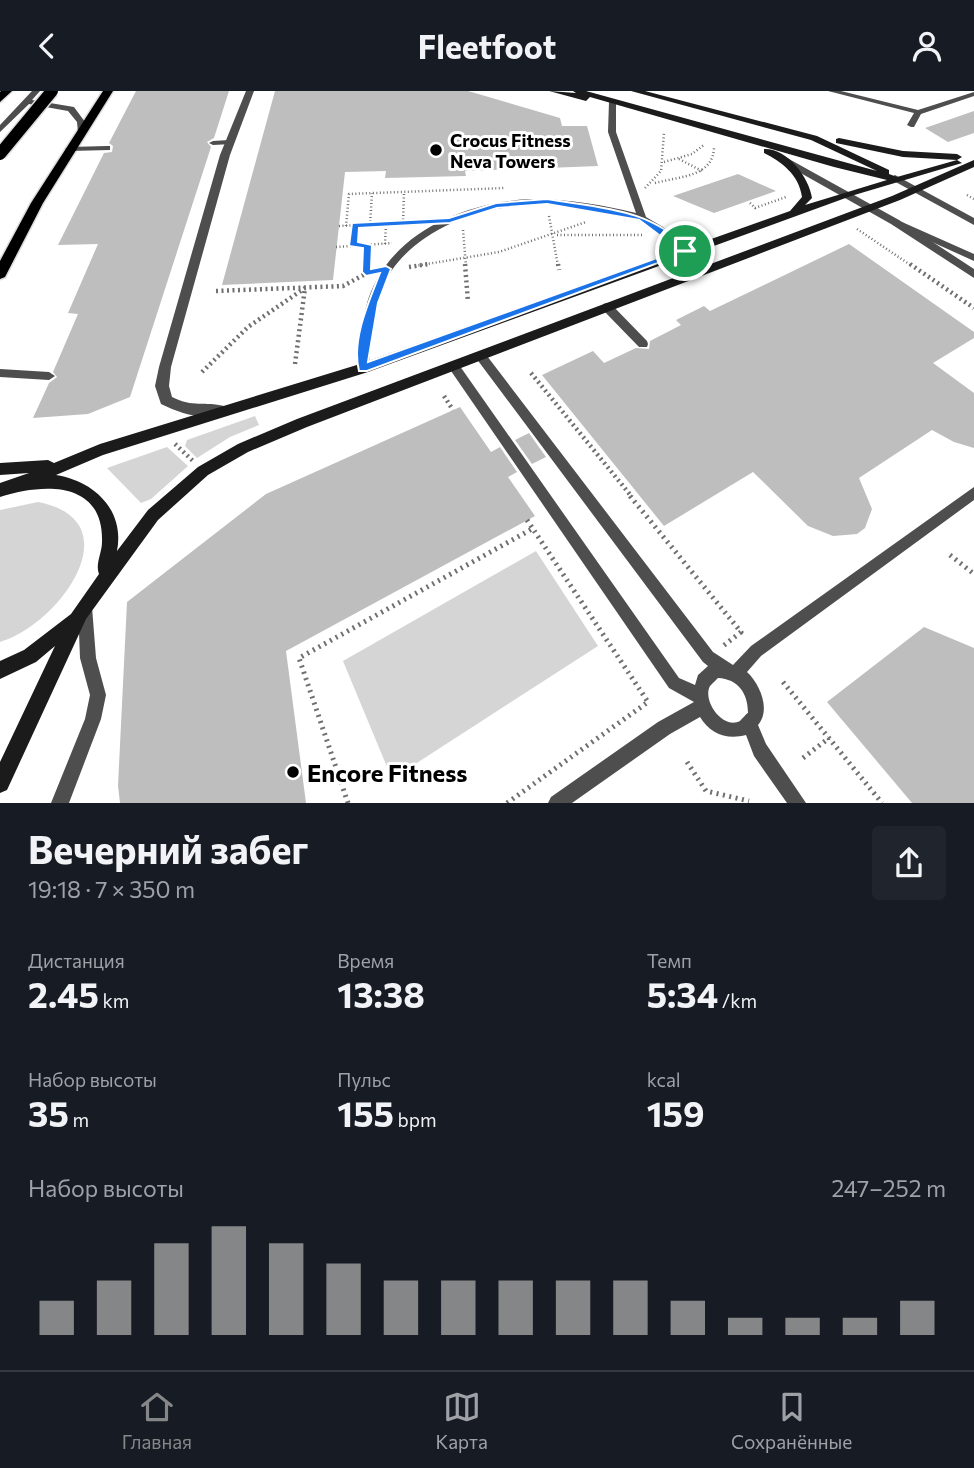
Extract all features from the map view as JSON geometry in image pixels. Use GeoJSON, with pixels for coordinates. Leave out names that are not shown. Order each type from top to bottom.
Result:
{"type":"FeatureCollection","features":[{"type":"Feature","properties":{"kind":"main road"},"geometry":{"type":"LineString","coordinates":[[0,99],[7,91]]}},
{"type":"Feature","properties":{"kind":"main road"},"geometry":{"type":"LineString","coordinates":[[0,154],[52,91]]}},
{"type":"Feature","properties":{"kind":"main road"},"geometry":{"type":"LineString","coordinates":[[0,274],[15,240],[69,149],[108,91]]}},
{"type":"Feature","properties":{"kind":"main road"},"geometry":{"type":"LineString","coordinates":[[553,91],[670,117]]}},
{"type":"Feature","properties":{"kind":"main road"},"geometry":{"type":"LineString","coordinates":[[577,91],[837,165],[895,178],[931,182]]}},
{"type":"Feature","properties":{"kind":"main road"},"geometry":{"type":"LineString","coordinates":[[635,91],[796,133],[903,154],[974,159]]}},
{"type":"Feature","properties":{"kind":"main road"},"geometry":{"type":"LineString","coordinates":[[648,91],[686,104]]}},
{"type":"Feature","properties":{"kind":"main road"},"geometry":{"type":"LineString","coordinates":[[714,129],[771,153],[789,166],[807,190],[807,198],[791,213]]}},
{"type":"Feature","properties":{"kind":"main road"},"geometry":{"type":"LineString","coordinates":[[796,133],[859,157],[895,178],[899,186],[896,198]]}},
{"type":"Feature","properties":{"kind":"main road"},"geometry":{"type":"LineString","coordinates":[[0,468],[45,467],[363,368],[791,213],[895,178],[974,159]]}},
{"type":"Feature","properties":{"kind":"main road"},"geometry":{"type":"LineString","coordinates":[[0,670],[30,656],[57,637],[82,610],[153,515],[203,471],[243,448],[453,365],[896,198],[974,159]]}},
{"type":"Feature","properties":{"kind":"main road"},"geometry":{"type":"LineString","coordinates":[[0,490],[100,450]]}},
{"type":"Feature","properties":{"kind":"main road"},"geometry":{"type":"LineString","coordinates":[[18,485],[57,481],[82,488],[101,502],[111,524],[111,551],[101,582]]}},
{"type":"Feature","properties":{"kind":"main road"},"geometry":{"type":"LineString","coordinates":[[0,783],[82,610]]}},
{"type":"Feature","properties":{"kind":"street"},"geometry":{"type":"LineString","coordinates":[[238,407],[204,412],[179,408],[166,400],[162,386],[168,353],[229,142],[250,91]]}},
{"type":"Feature","properties":{"kind":"street"},"geometry":{"type":"LineString","coordinates":[[771,153],[871,207],[974,274]]}},
{"type":"Feature","properties":{"kind":"street"},"geometry":{"type":"LineString","coordinates":[[895,178],[973,222]]}},
{"type":"Feature","properties":{"kind":"lane"},"geometry":{"type":"LineString","coordinates":[[0,130],[36,91]]}},
{"type":"Feature","properties":{"kind":"lane"},"geometry":{"type":"LineString","coordinates":[[832,91],[918,112],[974,94]]}},
{"type":"Feature","properties":{"kind":"lane"},"geometry":{"type":"LineString","coordinates":[[27,101],[71,109],[80,122],[81,130]]}},
{"type":"Feature","properties":{"kind":"lane"},"geometry":{"type":"LineString","coordinates":[[612,104],[612,132],[642,218]]}},
{"type":"Feature","properties":{"kind":"lane"},"geometry":{"type":"LineString","coordinates":[[911,125],[918,112]]}},
{"type":"Feature","properties":{"kind":"lane"},"geometry":{"type":"LineString","coordinates":[[213,143],[229,142]]}},
{"type":"Feature","properties":{"kind":"lane"},"geometry":{"type":"LineString","coordinates":[[69,149],[107,148]]}},
{"type":"Feature","properties":{"kind":"lane"},"geometry":{"type":"LineString","coordinates":[[363,368],[370,315],[386,269],[413,242],[450,221],[496,206],[547,202],[642,218],[665,232],[685,251]]}},
{"type":"Feature","properties":{"kind":"lane"},"geometry":{"type":"LineString","coordinates":[[895,222],[974,258]]}},
{"type":"Feature","properties":{"kind":"lane"},"geometry":{"type":"LineString","coordinates":[[607,307],[643,344]]}},
{"type":"Feature","properties":{"kind":"lane"},"geometry":{"type":"LineString","coordinates":[[453,365],[674,683],[701,702],[709,719],[731,731],[750,725],[756,716],[757,704],[753,692],[731,672],[708,657],[480,355]]}},
{"type":"Feature","properties":{"kind":"lane"},"geometry":{"type":"LineString","coordinates":[[0,373],[49,376]]}},
{"type":"Feature","properties":{"kind":"lane"},"geometry":{"type":"LineString","coordinates":[[557,803],[701,702],[706,675],[731,672],[974,493]]}},
{"type":"Feature","properties":{"kind":"lane"},"geometry":{"type":"LineString","coordinates":[[60,803],[93,719],[98,695],[88,658],[82,610]]}},
{"type":"Feature","properties":{"kind":"lane"},"geometry":{"type":"LineString","coordinates":[[750,725],[760,750],[797,803]]}},
{"type":"Feature","properties":{"kind":"path"},"geometry":{"type":"LineString","coordinates":[[654,183],[664,162],[664,133]]}},
{"type":"Feature","properties":{"kind":"path"},"geometry":{"type":"LineString","coordinates":[[664,162],[692,154],[705,144]]}},
{"type":"Feature","properties":{"kind":"path"},"geometry":{"type":"LineString","coordinates":[[633,194],[654,183],[702,171],[713,165],[714,146]]}},
{"type":"Feature","properties":{"kind":"path"},"geometry":{"type":"LineString","coordinates":[[678,159],[702,171]]}},
{"type":"Feature","properties":{"kind":"path"},"geometry":{"type":"LineString","coordinates":[[403,223],[404,192]]}},
{"type":"Feature","properties":{"kind":"path"},"geometry":{"type":"LineString","coordinates":[[974,192],[967,195],[974,199]]}},
{"type":"Feature","properties":{"kind":"path"},"geometry":{"type":"LineString","coordinates":[[370,225],[372,193]]}},
{"type":"Feature","properties":{"kind":"path"},"geometry":{"type":"LineString","coordinates":[[750,204],[755,208],[787,197]]}},
{"type":"Feature","properties":{"kind":"path"},"geometry":{"type":"LineString","coordinates":[[216,291],[343,286],[366,272],[465,259],[552,235],[610,211]]}},
{"type":"Feature","properties":{"kind":"path"},"geometry":{"type":"LineString","coordinates":[[462,217],[468,302]]}},
{"type":"Feature","properties":{"kind":"path"},"geometry":{"type":"LineString","coordinates":[[339,226],[450,221]]}},
{"type":"Feature","properties":{"kind":"path"},"geometry":{"type":"LineString","coordinates":[[385,244],[386,224]]}},
{"type":"Feature","properties":{"kind":"path"},"geometry":{"type":"LineString","coordinates":[[353,246],[355,225]]}},
{"type":"Feature","properties":{"kind":"path"},"geometry":{"type":"LineString","coordinates":[[858,229],[974,308]]}},
{"type":"Feature","properties":{"kind":"path"},"geometry":{"type":"LineString","coordinates":[[552,235],[643,235]]}},
{"type":"Feature","properties":{"kind":"path"},"geometry":{"type":"LineString","coordinates":[[880,244],[889,241]]}},
{"type":"Feature","properties":{"kind":"path"},"geometry":{"type":"LineString","coordinates":[[337,247],[413,242]]}},
{"type":"Feature","properties":{"kind":"path"},"geometry":{"type":"LineString","coordinates":[[366,272],[368,245]]}},
{"type":"Feature","properties":{"kind":"path"},"geometry":{"type":"LineString","coordinates":[[295,363],[305,287]]}},
{"type":"Feature","properties":{"kind":"path"},"geometry":{"type":"LineString","coordinates":[[202,372],[248,327],[305,287]]}},
{"type":"Feature","properties":{"kind":"path"},"geometry":{"type":"LineString","coordinates":[[531,373],[741,632]]}},
{"type":"Feature","properties":{"kind":"path"},"geometry":{"type":"LineString","coordinates":[[444,396],[453,410]]}},
{"type":"Feature","properties":{"kind":"path"},"geometry":{"type":"LineString","coordinates":[[181,450],[186,440]]}},
{"type":"Feature","properties":{"kind":"path"},"geometry":{"type":"LineString","coordinates":[[175,444],[194,461]]}},
{"type":"Feature","properties":{"kind":"path"},"geometry":{"type":"LineString","coordinates":[[507,803],[648,702],[527,520]]}},
{"type":"Feature","properties":{"kind":"path"},"geometry":{"type":"LineString","coordinates":[[348,803],[299,658],[532,529]]}},
{"type":"Feature","properties":{"kind":"path"},"geometry":{"type":"LineString","coordinates":[[950,555],[974,574]]}},
{"type":"Feature","properties":{"kind":"path"},"geometry":{"type":"LineString","coordinates":[[783,682],[882,803]]}},
{"type":"Feature","properties":{"kind":"path"},"geometry":{"type":"LineString","coordinates":[[803,758],[829,738]]}},
{"type":"Feature","properties":{"kind":"path"},"geometry":{"type":"LineString","coordinates":[[687,762],[706,791],[749,801]]}},
{"type":"Feature","properties":{"kind":"shaded area"},"geometry":{"type":"Polygon","coordinates":[[[255,416],[259,425],[230,437],[197,458],[185,446],[187,440],[255,416]]]}},
{"type":"Feature","properties":{"kind":"shaded area"},"geometry":{"type":"Polygon","coordinates":[[[167,447],[188,466],[151,499],[141,503],[107,468],[167,447]]]}},
{"type":"Feature","properties":{"kind":"shaded area"},"geometry":{"type":"Polygon","coordinates":[[[38,502],[67,513],[81,530],[84,550],[77,573],[63,596],[44,616],[22,632],[0,642],[0,510],[38,502]]]}},
{"type":"Feature","properties":{"kind":"shaded area"},"geometry":{"type":"Polygon","coordinates":[[[536,551],[598,646],[392,779],[343,661],[536,551]]]}},
{"type":"Feature","properties":{"kind":"building"},"geometry":{"type":"Polygon","coordinates":[[[136,91],[229,91],[214,138],[207,142],[211,147],[130,397],[88,414],[33,418],[49,383],[57,377],[53,372],[78,314],[68,313],[98,244],[58,245],[104,153],[112,152],[113,146],[109,143],[136,91]]]}},
{"type":"Feature","properties":{"kind":"building"},"geometry":{"type":"Polygon","coordinates":[[[275,91],[468,91],[560,118],[562,126],[587,126],[598,166],[465,171],[466,176],[385,178],[386,171],[345,172],[333,280],[222,285],[275,91]]]}},
{"type":"Feature","properties":{"kind":"building"},"geometry":{"type":"Polygon","coordinates":[[[974,111],[974,133],[948,142],[925,128],[974,111]]]}},
{"type":"Feature","properties":{"kind":"building"},"geometry":{"type":"Polygon","coordinates":[[[738,174],[776,191],[714,213],[673,196],[738,174]]]}},
{"type":"Feature","properties":{"kind":"building"},"geometry":{"type":"Polygon","coordinates":[[[849,244],[974,332],[974,338],[933,363],[974,393],[974,448],[954,442],[932,430],[859,478],[872,509],[865,528],[857,534],[833,536],[808,526],[753,472],[664,526],[542,375],[593,351],[604,363],[636,348],[649,349],[650,341],[681,325],[676,320],[704,306],[710,311],[849,244]]]}},
{"type":"Feature","properties":{"kind":"building"},"geometry":{"type":"Polygon","coordinates":[[[460,407],[491,452],[500,447],[517,472],[508,477],[535,516],[286,651],[306,803],[120,803],[118,786],[127,602],[266,494],[460,407]]]}},
{"type":"Feature","properties":{"kind":"building"},"geometry":{"type":"Polygon","coordinates":[[[529,433],[546,457],[532,464],[515,440],[529,433]]]}},
{"type":"Feature","properties":{"kind":"building"},"geometry":{"type":"Polygon","coordinates":[[[924,627],[974,648],[974,803],[912,803],[827,702],[924,627]]]}},
{"type":"Feature","properties":{"kind":"place","name":"Crocus Fitness Neva Towers"},"geometry":{"type":"Point","coordinates":[436,150]}},
{"type":"Feature","properties":{"kind":"place","name":"Encore Fitness"},"geometry":{"type":"Point","coordinates":[293,772]}},
{"type":"Feature","properties":{"kind":"route"},"geometry":{"type":"LineString","coordinates":[[547,202],[642,218],[665,232],[685,251],[363,368],[365,339],[373,303],[386,269],[366,272],[368,245],[353,246],[355,225],[450,221],[496,206],[547,202]]}}]}
